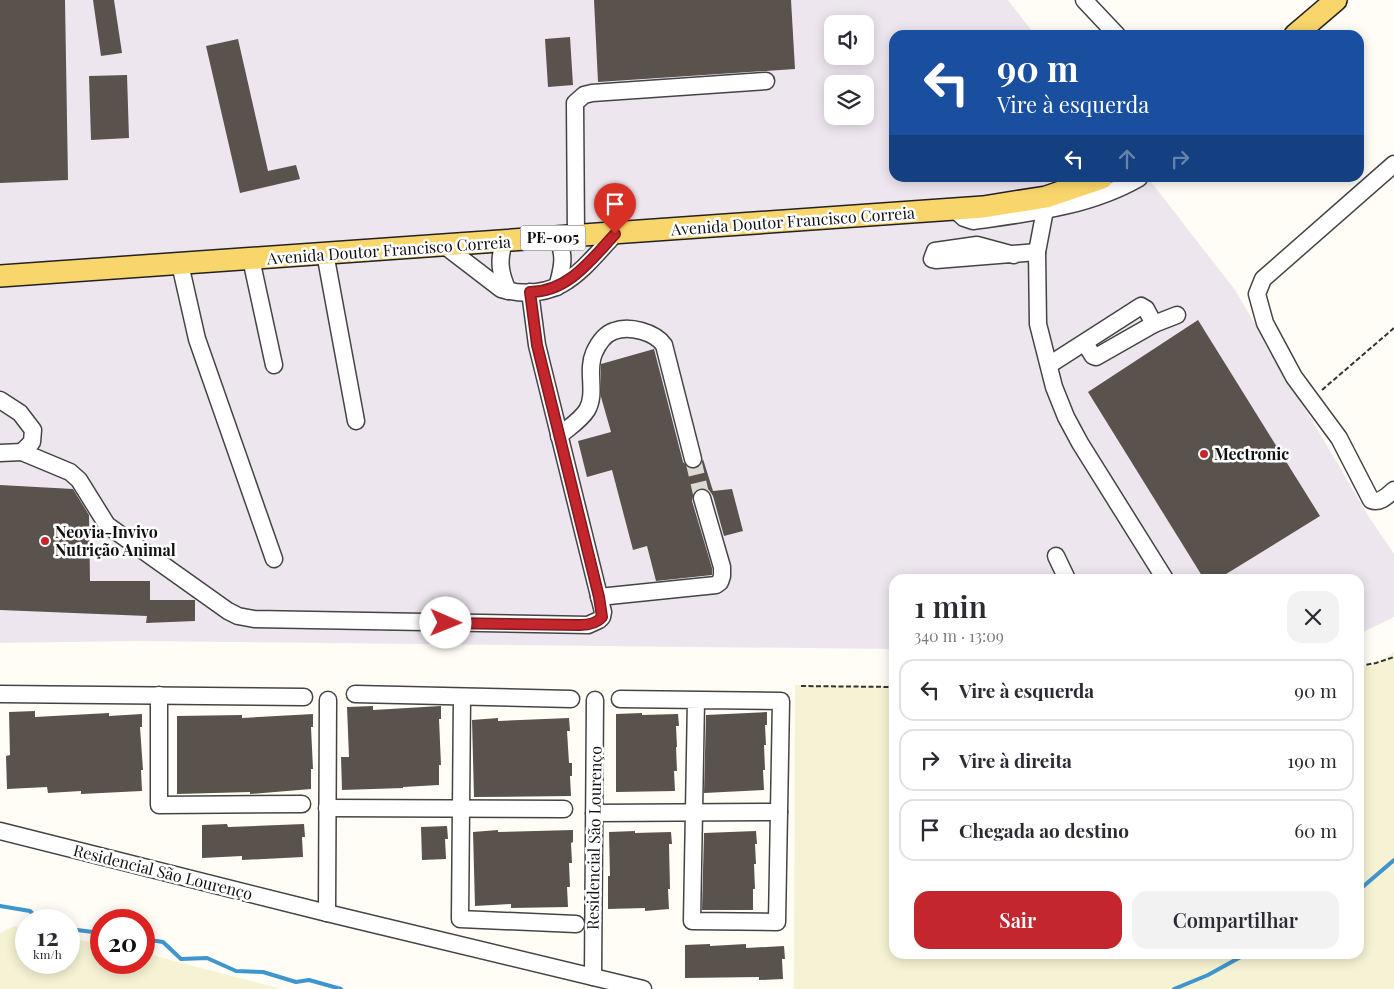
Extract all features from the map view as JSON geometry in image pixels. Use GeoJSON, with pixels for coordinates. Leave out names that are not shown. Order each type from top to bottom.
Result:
{"type":"FeatureCollection","features":[{"type":"Feature","properties":{"kind":"main road"},"geometry":{"type":"LineString","coordinates":[[1302,30],[1336,0]]}},
{"type":"Feature","properties":{"kind":"main road","name":"Avenida Doutor Francisco Correia"},"geometry":{"type":"LineString","coordinates":[[0,276],[504,242],[1004,205],[1046,204],[1093,182]]}},
{"type":"Feature","properties":{"kind":"street"},"geometry":{"type":"LineString","coordinates":[[1084,0],[1112,30]]}},
{"type":"Feature","properties":{"kind":"street"},"geometry":{"type":"LineString","coordinates":[[557,287],[562,272],[563,259],[560,244],[566,237],[575,103],[579,98],[592,93],[766,81]]}},
{"type":"Feature","properties":{"kind":"street"},"geometry":{"type":"LineString","coordinates":[[1391,493],[1380,501],[1371,500],[1339,438],[1294,377],[1265,323],[1258,294],[1263,278],[1394,164]]}},
{"type":"Feature","properties":{"kind":"street"},"geometry":{"type":"LineString","coordinates":[[1130,182],[1107,193],[1046,204],[1037,252],[1038,324],[1057,394],[1080,443],[1162,574]]}},
{"type":"Feature","properties":{"kind":"street"},"geometry":{"type":"LineString","coordinates":[[445,246],[501,289],[540,292],[557,287],[571,279],[615,234]]}},
{"type":"Feature","properties":{"kind":"street"},"geometry":{"type":"LineString","coordinates":[[504,242],[501,252],[500,270],[508,291]]}},
{"type":"Feature","properties":{"kind":"street"},"geometry":{"type":"LineString","coordinates":[[1014,255],[1037,252]]}},
{"type":"Feature","properties":{"kind":"street"},"geometry":{"type":"LineString","coordinates":[[325,254],[356,421]]}},
{"type":"Feature","properties":{"kind":"street"},"geometry":{"type":"LineString","coordinates":[[251,259],[274,365]]}},
{"type":"Feature","properties":{"kind":"street"},"geometry":{"type":"LineString","coordinates":[[180,264],[197,340],[274,559]]}},
{"type":"Feature","properties":{"kind":"street"},"geometry":{"type":"LineString","coordinates":[[0,453],[22,452],[70,472],[79,480],[108,525],[228,612],[238,616],[254,619],[588,625],[602,617],[599,597],[537,345],[530,292]]}},
{"type":"Feature","properties":{"kind":"street"},"geometry":{"type":"LineString","coordinates":[[1049,366],[1141,306],[1146,309],[1154,324],[1177,315]]}},
{"type":"Feature","properties":{"kind":"street"},"geometry":{"type":"LineString","coordinates":[[559,436],[588,409],[591,401],[593,355],[602,339],[615,330],[632,329],[644,332],[664,345],[693,459]]}},
{"type":"Feature","properties":{"kind":"street"},"geometry":{"type":"LineString","coordinates":[[0,400],[20,413],[33,430],[32,442],[22,452]]}},
{"type":"Feature","properties":{"kind":"street"},"geometry":{"type":"LineString","coordinates":[[599,597],[716,585],[720,582],[722,567],[702,498]]}},
{"type":"Feature","properties":{"kind":"street"},"geometry":{"type":"LineString","coordinates":[[1056,556],[1065,574]]}},
{"type":"Feature","properties":{"kind":"street"},"geometry":{"type":"LineString","coordinates":[[0,694],[304,697]]}},
{"type":"Feature","properties":{"kind":"street"},"geometry":{"type":"LineString","coordinates":[[355,694],[571,699]]}},
{"type":"Feature","properties":{"kind":"street"},"geometry":{"type":"LineString","coordinates":[[159,695],[159,805],[302,804]]}},
{"type":"Feature","properties":{"kind":"street"},"geometry":{"type":"LineString","coordinates":[[462,697],[460,919],[576,924]]}},
{"type":"Feature","properties":{"kind":"street"},"geometry":{"type":"LineString","coordinates":[[620,699],[781,701],[777,922],[692,921],[696,700]]}},
{"type":"Feature","properties":{"kind":"street"},"geometry":{"type":"LineString","coordinates":[[327,913],[328,700]]}},
{"type":"Feature","properties":{"kind":"street","name":"Residencial São Lourenço"},"geometry":{"type":"LineString","coordinates":[[593,977],[595,700]]}},
{"type":"Feature","properties":{"kind":"street"},"geometry":{"type":"LineString","coordinates":[[327,808],[564,809]]}},
{"type":"Feature","properties":{"kind":"street"},"geometry":{"type":"LineString","coordinates":[[594,813],[779,812]]}},
{"type":"Feature","properties":{"kind":"street","name":"Residencial São Lourenço"},"geometry":{"type":"LineString","coordinates":[[0,831],[327,913],[643,989]]}},
{"type":"Feature","properties":{"kind":"path"},"geometry":{"type":"LineString","coordinates":[[1311,400],[1394,328]]}},
{"type":"Feature","properties":{"kind":"path"},"geometry":{"type":"LineString","coordinates":[[1364,665],[1394,657]]}},
{"type":"Feature","properties":{"kind":"path"},"geometry":{"type":"LineString","coordinates":[[802,686],[889,687]]}},
{"type":"Feature","properties":{"kind":"shaded area"},"geometry":{"type":"Polygon","coordinates":[[[0,0],[1008,0],[1031,30],[889,30],[889,182],[1151,182],[1235,290],[1369,517],[1394,554],[1394,617],[1364,632],[1364,574],[889,574],[889,649],[137,641],[0,643],[0,0]]]}},
{"type":"Feature","properties":{"kind":"shaded area"},"geometry":{"type":"Polygon","coordinates":[[[1394,652],[1394,989],[794,989],[795,685],[889,686],[889,959],[1364,959],[1364,666],[1377,663],[1394,652]]]}},
{"type":"Feature","properties":{"kind":"shaded area"},"geometry":{"type":"Polygon","coordinates":[[[15,926],[15,974],[80,974],[80,940],[90,942],[90,974],[155,974],[155,956],[282,989],[0,989],[0,933],[15,926]]]}},
{"type":"Feature","properties":{"kind":"building"},"geometry":{"type":"Polygon","coordinates":[[[0,0],[65,0],[68,180],[0,183],[0,0]]]}},
{"type":"Feature","properties":{"kind":"building"},"geometry":{"type":"Polygon","coordinates":[[[93,0],[114,0],[122,53],[101,56],[93,0]]]}},
{"type":"Feature","properties":{"kind":"building"},"geometry":{"type":"Polygon","coordinates":[[[594,0],[791,0],[795,69],[598,82],[594,0]]]}},
{"type":"Feature","properties":{"kind":"building"},"geometry":{"type":"Polygon","coordinates":[[[570,37],[573,85],[548,87],[545,39],[570,37]]]}},
{"type":"Feature","properties":{"kind":"building"},"geometry":{"type":"Polygon","coordinates":[[[238,39],[268,171],[296,165],[300,179],[240,193],[206,46],[238,39]]]}},
{"type":"Feature","properties":{"kind":"building"},"geometry":{"type":"Polygon","coordinates":[[[127,75],[129,138],[91,140],[89,76],[127,75]]]}},
{"type":"Feature","properties":{"kind":"building","name":"Mectronic"},"geometry":{"type":"Polygon","coordinates":[[[1198,320],[1320,516],[1226,574],[1201,574],[1088,392],[1198,320]]]}},
{"type":"Feature","properties":{"kind":"building"},"geometry":{"type":"Polygon","coordinates":[[[654,349],[683,462],[690,468],[695,469],[700,466],[703,459],[713,491],[732,489],[743,531],[724,536],[713,496],[709,490],[704,488],[694,491],[692,501],[712,568],[712,575],[656,581],[647,546],[633,550],[612,470],[587,477],[578,441],[611,432],[601,397],[601,364],[654,349]]]}},
{"type":"Feature","properties":{"kind":"building","name":"Neovia-Invivo Nutrição Animal"},"geometry":{"type":"Polygon","coordinates":[[[0,485],[73,489],[89,515],[90,581],[150,581],[150,600],[195,600],[195,621],[146,623],[147,616],[0,610],[0,485]]]}},
{"type":"Feature","properties":{"kind":"building"},"geometry":{"type":"Polygon","coordinates":[[[373,706],[373,710],[441,706],[441,719],[439,719],[441,765],[439,765],[439,785],[342,790],[341,757],[349,757],[347,707],[373,706]]]}},
{"type":"Feature","properties":{"kind":"building"},"geometry":{"type":"Polygon","coordinates":[[[35,711],[35,717],[109,713],[109,716],[142,714],[142,727],[140,727],[143,770],[141,770],[142,791],[81,794],[81,791],[48,793],[47,787],[7,789],[6,756],[10,755],[9,712],[35,711]]]}},
{"type":"Feature","properties":{"kind":"building"},"geometry":{"type":"Polygon","coordinates":[[[767,712],[767,725],[765,725],[766,745],[764,745],[765,770],[763,770],[764,790],[704,793],[706,715],[767,712]]]}},
{"type":"Feature","properties":{"kind":"building"},"geometry":{"type":"Polygon","coordinates":[[[642,713],[642,715],[678,714],[679,726],[676,726],[677,771],[674,771],[675,791],[616,792],[616,714],[642,713]]]}},
{"type":"Feature","properties":{"kind":"building"},"geometry":{"type":"Polygon","coordinates":[[[313,714],[313,727],[311,727],[313,769],[311,769],[311,789],[250,794],[250,792],[177,794],[177,716],[242,715],[242,718],[313,714]]]}},
{"type":"Feature","properties":{"kind":"building"},"geometry":{"type":"Polygon","coordinates":[[[498,718],[498,721],[569,718],[570,731],[567,731],[569,763],[572,763],[572,776],[570,776],[571,796],[474,797],[472,720],[498,718]]]}},
{"type":"Feature","properties":{"kind":"building"},"geometry":{"type":"Polygon","coordinates":[[[227,824],[228,827],[304,824],[305,837],[302,837],[303,857],[242,860],[242,856],[202,858],[202,825],[227,824]]]}},
{"type":"Feature","properties":{"kind":"building"},"geometry":{"type":"Polygon","coordinates":[[[447,826],[448,839],[445,839],[446,859],[422,860],[421,827],[447,826]]]}},
{"type":"Feature","properties":{"kind":"building"},"geometry":{"type":"Polygon","coordinates":[[[498,830],[498,832],[573,830],[573,842],[571,843],[572,863],[569,863],[570,887],[567,887],[568,907],[511,908],[511,904],[475,906],[473,832],[498,830]]]}},
{"type":"Feature","properties":{"kind":"building"},"geometry":{"type":"Polygon","coordinates":[[[635,831],[635,833],[671,832],[672,844],[669,844],[669,909],[645,911],[645,908],[608,909],[608,876],[610,876],[609,832],[635,831]]]}},
{"type":"Feature","properties":{"kind":"building"},"geometry":{"type":"Polygon","coordinates":[[[756,831],[753,910],[702,910],[704,833],[756,831]]]}},
{"type":"Feature","properties":{"kind":"building"},"geometry":{"type":"Polygon","coordinates":[[[710,944],[710,946],[746,944],[746,948],[784,946],[785,959],[782,959],[783,979],[759,980],[759,977],[685,978],[685,945],[710,944]]]}},
{"type":"Feature","properties":{"kind":"waterway"},"geometry":{"type":"LineString","coordinates":[[1364,886],[1394,860]]}},
{"type":"Feature","properties":{"kind":"waterway"},"geometry":{"type":"LineString","coordinates":[[0,906],[18,909]]}},
{"type":"Feature","properties":{"kind":"waterway"},"geometry":{"type":"LineString","coordinates":[[80,930],[90,932]]}},
{"type":"Feature","properties":{"kind":"waterway"},"geometry":{"type":"LineString","coordinates":[[155,941],[163,942],[181,959],[207,958],[236,971],[263,972],[296,982],[309,980],[341,989]]}},
{"type":"Feature","properties":{"kind":"waterway"},"geometry":{"type":"LineString","coordinates":[[1174,989],[1208,975],[1237,959]]}},
{"type":"Feature","properties":{"kind":"tunnel"},"geometry":{"type":"LineString","coordinates":[[693,459],[702,498]]}},
{"type":"Feature","properties":{"kind":"place","name":"Mectronic"},"geometry":{"type":"Point","coordinates":[1204,454]}},
{"type":"Feature","properties":{"kind":"place","name":"Neovia-Invivo Nutrição Animal"},"geometry":{"type":"Point","coordinates":[45,541]}},
{"type":"Feature","properties":{"kind":"route"},"geometry":{"type":"LineString","coordinates":[[446,623],[588,625],[602,617],[603,612],[537,345],[530,292],[540,292],[557,287],[571,279],[615,234]]}}]}
